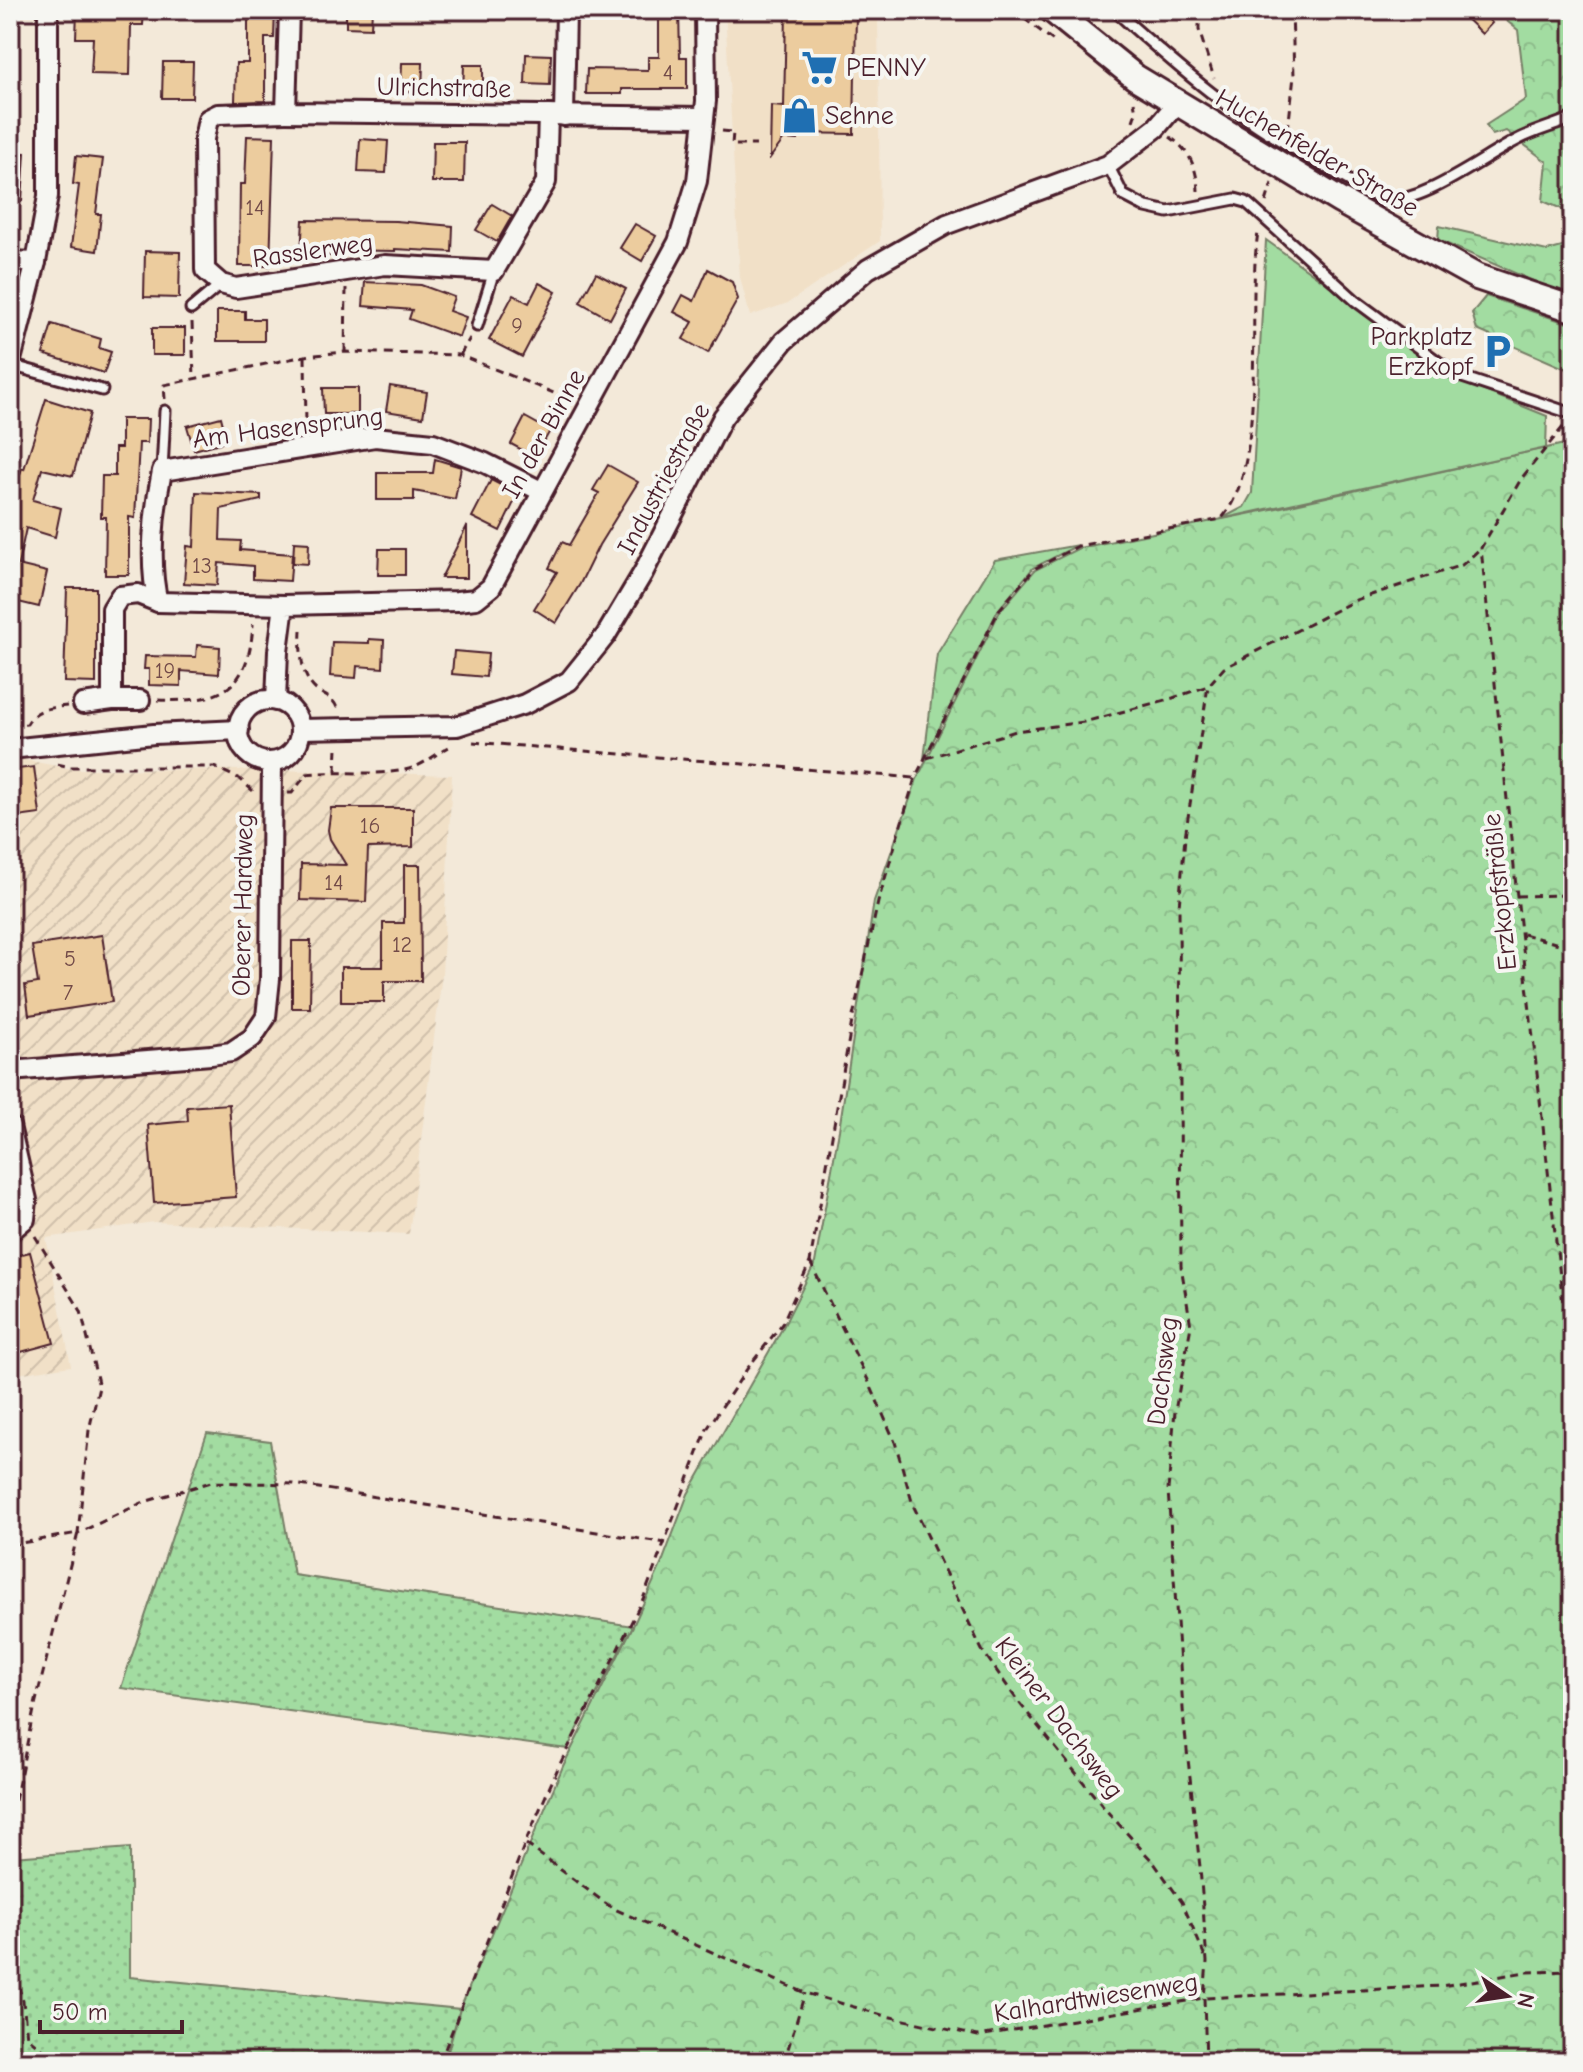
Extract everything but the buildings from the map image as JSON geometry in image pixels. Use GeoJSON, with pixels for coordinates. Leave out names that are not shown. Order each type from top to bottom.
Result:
{"type":"FeatureCollection","features":[{"type":"Feature","properties":{"kind":"main road","name":"Huchenfelder Straße"},"geometry":{"type":"LineString","coordinates":[[1052,10],[1135,77],[1340,201],[1477,277],[1573,309]]}},
{"type":"Feature","properties":{"kind":"street"},"geometry":{"type":"LineString","coordinates":[[10,365],[36,262],[48,196],[48,10]]}},
{"type":"Feature","properties":{"kind":"street"},"geometry":{"type":"LineString","coordinates":[[286,112],[289,10]]}},
{"type":"Feature","properties":{"kind":"street"},"geometry":{"type":"LineString","coordinates":[[494,271],[546,182],[566,10]]}},
{"type":"Feature","properties":{"kind":"street","name":"In der Binne"},"geometry":{"type":"LineString","coordinates":[[284,605],[457,601],[476,599],[491,587],[678,242],[697,181],[703,123],[705,10]]}},
{"type":"Feature","properties":{"kind":"street","name":"Industriestraße"},"geometry":{"type":"LineString","coordinates":[[300,729],[457,726],[525,704],[569,681],[606,635],[643,573],[723,417],[784,341],[868,269],[947,224],[1108,165],[1156,128],[1177,103]]}},
{"type":"Feature","properties":{"kind":"street","name":"Ulrichstraße"},"geometry":{"type":"LineString","coordinates":[[286,112],[556,115],[703,123]]}},
{"type":"Feature","properties":{"kind":"street","name":"Rasslerweg"},"geometry":{"type":"LineString","coordinates":[[286,112],[218,114],[208,119],[204,139],[205,270],[221,284],[236,288],[385,265],[494,271]]}},
{"type":"Feature","properties":{"kind":"street"},"geometry":{"type":"LineString","coordinates":[[10,261],[36,262]]}},
{"type":"Feature","properties":{"kind":"street","name":"Am Hasensprung"},"geometry":{"type":"LineString","coordinates":[[158,602],[153,582],[162,471],[375,437],[433,443],[485,463],[541,491]]}},
{"type":"Feature","properties":{"kind":"street"},"geometry":{"type":"LineString","coordinates":[[112,700],[112,609],[120,596],[138,594],[158,602],[284,605],[276,701]]}},
{"type":"Feature","properties":{"kind":"street"},"geometry":{"type":"LineString","coordinates":[[83,704],[140,700]]}},
{"type":"Feature","properties":{"kind":"street"},"geometry":{"type":"LineString","coordinates":[[276,701],[295,715],[300,729],[299,739],[289,755],[272,762],[252,757],[244,750],[239,730],[242,717],[253,705],[276,701]]}},
{"type":"Feature","properties":{"kind":"street"},"geometry":{"type":"LineString","coordinates":[[10,749],[154,734],[239,730]]}},
{"type":"Feature","properties":{"kind":"street","name":"Oberer Hardweg"},"geometry":{"type":"LineString","coordinates":[[10,1071],[211,1055],[231,1052],[252,1038],[266,1017],[270,979],[272,762]]}},
{"type":"Feature","properties":{"kind":"street"},"geometry":{"type":"LineString","coordinates":[[10,1126],[27,1200],[25,1219],[10,1232]]}},
{"type":"Feature","properties":{"kind":"lane"},"geometry":{"type":"LineString","coordinates":[[1114,10],[1221,100],[1287,144],[1382,200],[1397,202],[1420,194],[1522,137],[1573,118]]}},
{"type":"Feature","properties":{"kind":"lane"},"geometry":{"type":"LineString","coordinates":[[1108,165],[1123,195],[1146,207],[1168,212],[1235,199],[1246,202],[1356,301],[1461,373],[1571,414]]}},
{"type":"Feature","properties":{"kind":"lane"},"geometry":{"type":"LineString","coordinates":[[477,326],[494,271]]}},
{"type":"Feature","properties":{"kind":"lane"},"geometry":{"type":"LineString","coordinates":[[191,309],[221,284]]}},
{"type":"Feature","properties":{"kind":"lane"},"geometry":{"type":"LineString","coordinates":[[10,365],[102,390]]}},
{"type":"Feature","properties":{"kind":"lane"},"geometry":{"type":"LineString","coordinates":[[162,471],[165,411]]}},
{"type":"Feature","properties":{"kind":"path"},"geometry":{"type":"LineString","coordinates":[[1013,10],[1061,47]]}},
{"type":"Feature","properties":{"kind":"path"},"geometry":{"type":"LineString","coordinates":[[1199,10],[1199,30],[1221,100]]}},
{"type":"Feature","properties":{"kind":"path"},"geometry":{"type":"LineString","coordinates":[[1287,144],[1294,76],[1292,10]]}},
{"type":"Feature","properties":{"kind":"path"},"geometry":{"type":"LineString","coordinates":[[1132,124],[1136,112],[1134,101],[1156,128],[1180,144],[1193,160],[1198,176],[1199,206]]}},
{"type":"Feature","properties":{"kind":"path"},"geometry":{"type":"LineString","coordinates":[[703,123],[733,132],[732,145],[756,145]]}},
{"type":"Feature","properties":{"kind":"path"},"geometry":{"type":"LineString","coordinates":[[440,2062],[525,1843],[558,1768],[643,1599],[707,1429],[782,1324],[810,1262],[852,1021],[878,902],[915,778],[999,610],[1034,569],[1078,546],[1221,519],[1232,507],[1248,454],[1257,237],[1262,215]]}},
{"type":"Feature","properties":{"kind":"path"},"geometry":{"type":"LineString","coordinates":[[345,352],[346,272]]}},
{"type":"Feature","properties":{"kind":"path"},"geometry":{"type":"LineString","coordinates":[[191,309],[194,378]]}},
{"type":"Feature","properties":{"kind":"path"},"geometry":{"type":"LineString","coordinates":[[460,355],[477,326]]}},
{"type":"Feature","properties":{"kind":"path"},"geometry":{"type":"LineString","coordinates":[[164,385],[305,356],[345,352],[460,355],[589,407]]}},
{"type":"Feature","properties":{"kind":"path"},"geometry":{"type":"LineString","coordinates":[[305,356],[307,447]]}},
{"type":"Feature","properties":{"kind":"path"},"geometry":{"type":"LineString","coordinates":[[926,759],[1016,731],[1084,722],[1208,686],[1224,668],[1356,600],[1462,565],[1481,548],[1521,479],[1561,431],[1571,414]]}},
{"type":"Feature","properties":{"kind":"path","name":"Erzkopfsträßle"},"geometry":{"type":"LineString","coordinates":[[1481,548],[1573,1392]]}},
{"type":"Feature","properties":{"kind":"path"},"geometry":{"type":"LineString","coordinates":[[140,700],[194,700],[219,694],[232,684],[245,669],[251,649],[254,604]]}},
{"type":"Feature","properties":{"kind":"path"},"geometry":{"type":"LineString","coordinates":[[303,604],[300,645],[305,675],[315,689],[331,698],[338,707],[336,771]]}},
{"type":"Feature","properties":{"kind":"path","name":"Dachsweg"},"geometry":{"type":"LineString","coordinates":[[1206,2062],[1204,1998],[1207,1962],[1184,1723],[1168,1490],[1175,1411],[1191,1326],[1181,1266],[1179,907],[1185,837],[1208,686]]}},
{"type":"Feature","properties":{"kind":"path"},"geometry":{"type":"LineString","coordinates":[[10,725],[27,724],[33,713],[48,708],[83,704]]}},
{"type":"Feature","properties":{"kind":"path"},"geometry":{"type":"LineString","coordinates":[[468,742],[915,778]]}},
{"type":"Feature","properties":{"kind":"path"},"geometry":{"type":"LineString","coordinates":[[47,762],[71,767],[214,767],[240,779],[250,791],[292,793],[307,774],[336,771],[383,773],[413,768],[460,744]]}},
{"type":"Feature","properties":{"kind":"path"},"geometry":{"type":"LineString","coordinates":[[1517,896],[1573,895]]}},
{"type":"Feature","properties":{"kind":"path"},"geometry":{"type":"LineString","coordinates":[[1522,934],[1573,948]]}},
{"type":"Feature","properties":{"kind":"path"},"geometry":{"type":"LineString","coordinates":[[10,1825],[35,1705],[78,1533],[89,1430],[99,1387],[81,1311],[25,1219]]}},
{"type":"Feature","properties":{"kind":"path","name":"Kleiner Dachsweg"},"geometry":{"type":"LineString","coordinates":[[810,1262],[868,1380],[895,1442],[913,1505],[982,1650],[1017,1700],[1105,1809],[1154,1863],[1182,1902],[1207,1962]]}},
{"type":"Feature","properties":{"kind":"path"},"geometry":{"type":"LineString","coordinates":[[10,1545],[78,1533],[144,1502],[211,1482],[294,1484],[666,1543]]}},
{"type":"Feature","properties":{"kind":"path","name":"Kalhardtwiesenweg"},"geometry":{"type":"LineString","coordinates":[[525,1843],[612,1908],[805,1993],[882,2015],[978,2036],[1204,1998],[1441,1986],[1526,1972],[1573,1971]]}},
{"type":"Feature","properties":{"kind":"path"},"geometry":{"type":"LineString","coordinates":[[10,1959],[23,2001],[27,2037],[58,2062]]}},
{"type":"Feature","properties":{"kind":"path"},"geometry":{"type":"LineString","coordinates":[[784,2062],[805,1993]]}},
{"type":"Feature","properties":{"kind":"shaded area"},"geometry":{"type":"Polygon","coordinates":[[[725,10],[878,10],[880,241],[788,303],[750,316],[740,277],[725,10]]]}},
{"type":"Feature","properties":{"kind":"shaded area"},"geometry":{"type":"Polygon","coordinates":[[[10,757],[72,769],[452,775],[442,975],[409,1234],[154,1222],[46,1238],[71,1366],[10,1375],[10,757]]]}},
{"type":"Feature","properties":{"kind":"green space"},"geometry":{"type":"Polygon","coordinates":[[[1493,10],[1573,10],[1573,295],[1438,240],[1439,226],[1547,251],[1566,246],[1562,209],[1543,201],[1547,162],[1506,131],[1492,135],[1486,125],[1526,99],[1518,30],[1493,10]]]}},
{"type":"Feature","properties":{"kind":"green space"},"geometry":{"type":"Polygon","coordinates":[[[1266,240],[1467,384],[1547,416],[1546,448],[1221,519],[1244,507],[1252,493],[1266,240]]]}},
{"type":"Feature","properties":{"kind":"green space"},"geometry":{"type":"Polygon","coordinates":[[[1486,296],[1573,325],[1573,372],[1477,330],[1472,313],[1486,296]]]}},
{"type":"Feature","properties":{"kind":"green space"},"geometry":{"type":"Polygon","coordinates":[[[1573,436],[1573,2062],[445,2062],[460,2009],[563,1766],[633,1626],[688,1494],[783,1327],[815,1263],[874,901],[917,779],[1000,611],[1035,570],[1079,548],[1277,508],[1564,444],[1573,436]]]}},
{"type":"Feature","properties":{"kind":"green space"},"geometry":{"type":"Polygon","coordinates":[[[1078,545],[1033,568],[998,610],[924,759],[937,654],[995,560],[1078,545]]]}},
{"type":"Feature","properties":{"kind":"green space"},"geometry":{"type":"Polygon","coordinates":[[[207,1433],[270,1441],[294,1575],[633,1626],[567,1749],[121,1688],[207,1433]]]}},
{"type":"Feature","properties":{"kind":"green space"},"geometry":{"type":"Polygon","coordinates":[[[130,1848],[130,1977],[460,2009],[444,2062],[10,2062],[13,1857],[130,1848]]]}},
{"type":"Feature","properties":{"kind":"place","name":"PENNY"},"geometry":{"type":"Point","coordinates":[820,68]}},
{"type":"Feature","properties":{"kind":"place","name":"Sehne"},"geometry":{"type":"Point","coordinates":[799,116]}},
{"type":"Feature","properties":{"kind":"place","name":"Parkplatz Erzkopf"},"geometry":{"type":"Point","coordinates":[1498,352]}}]}
